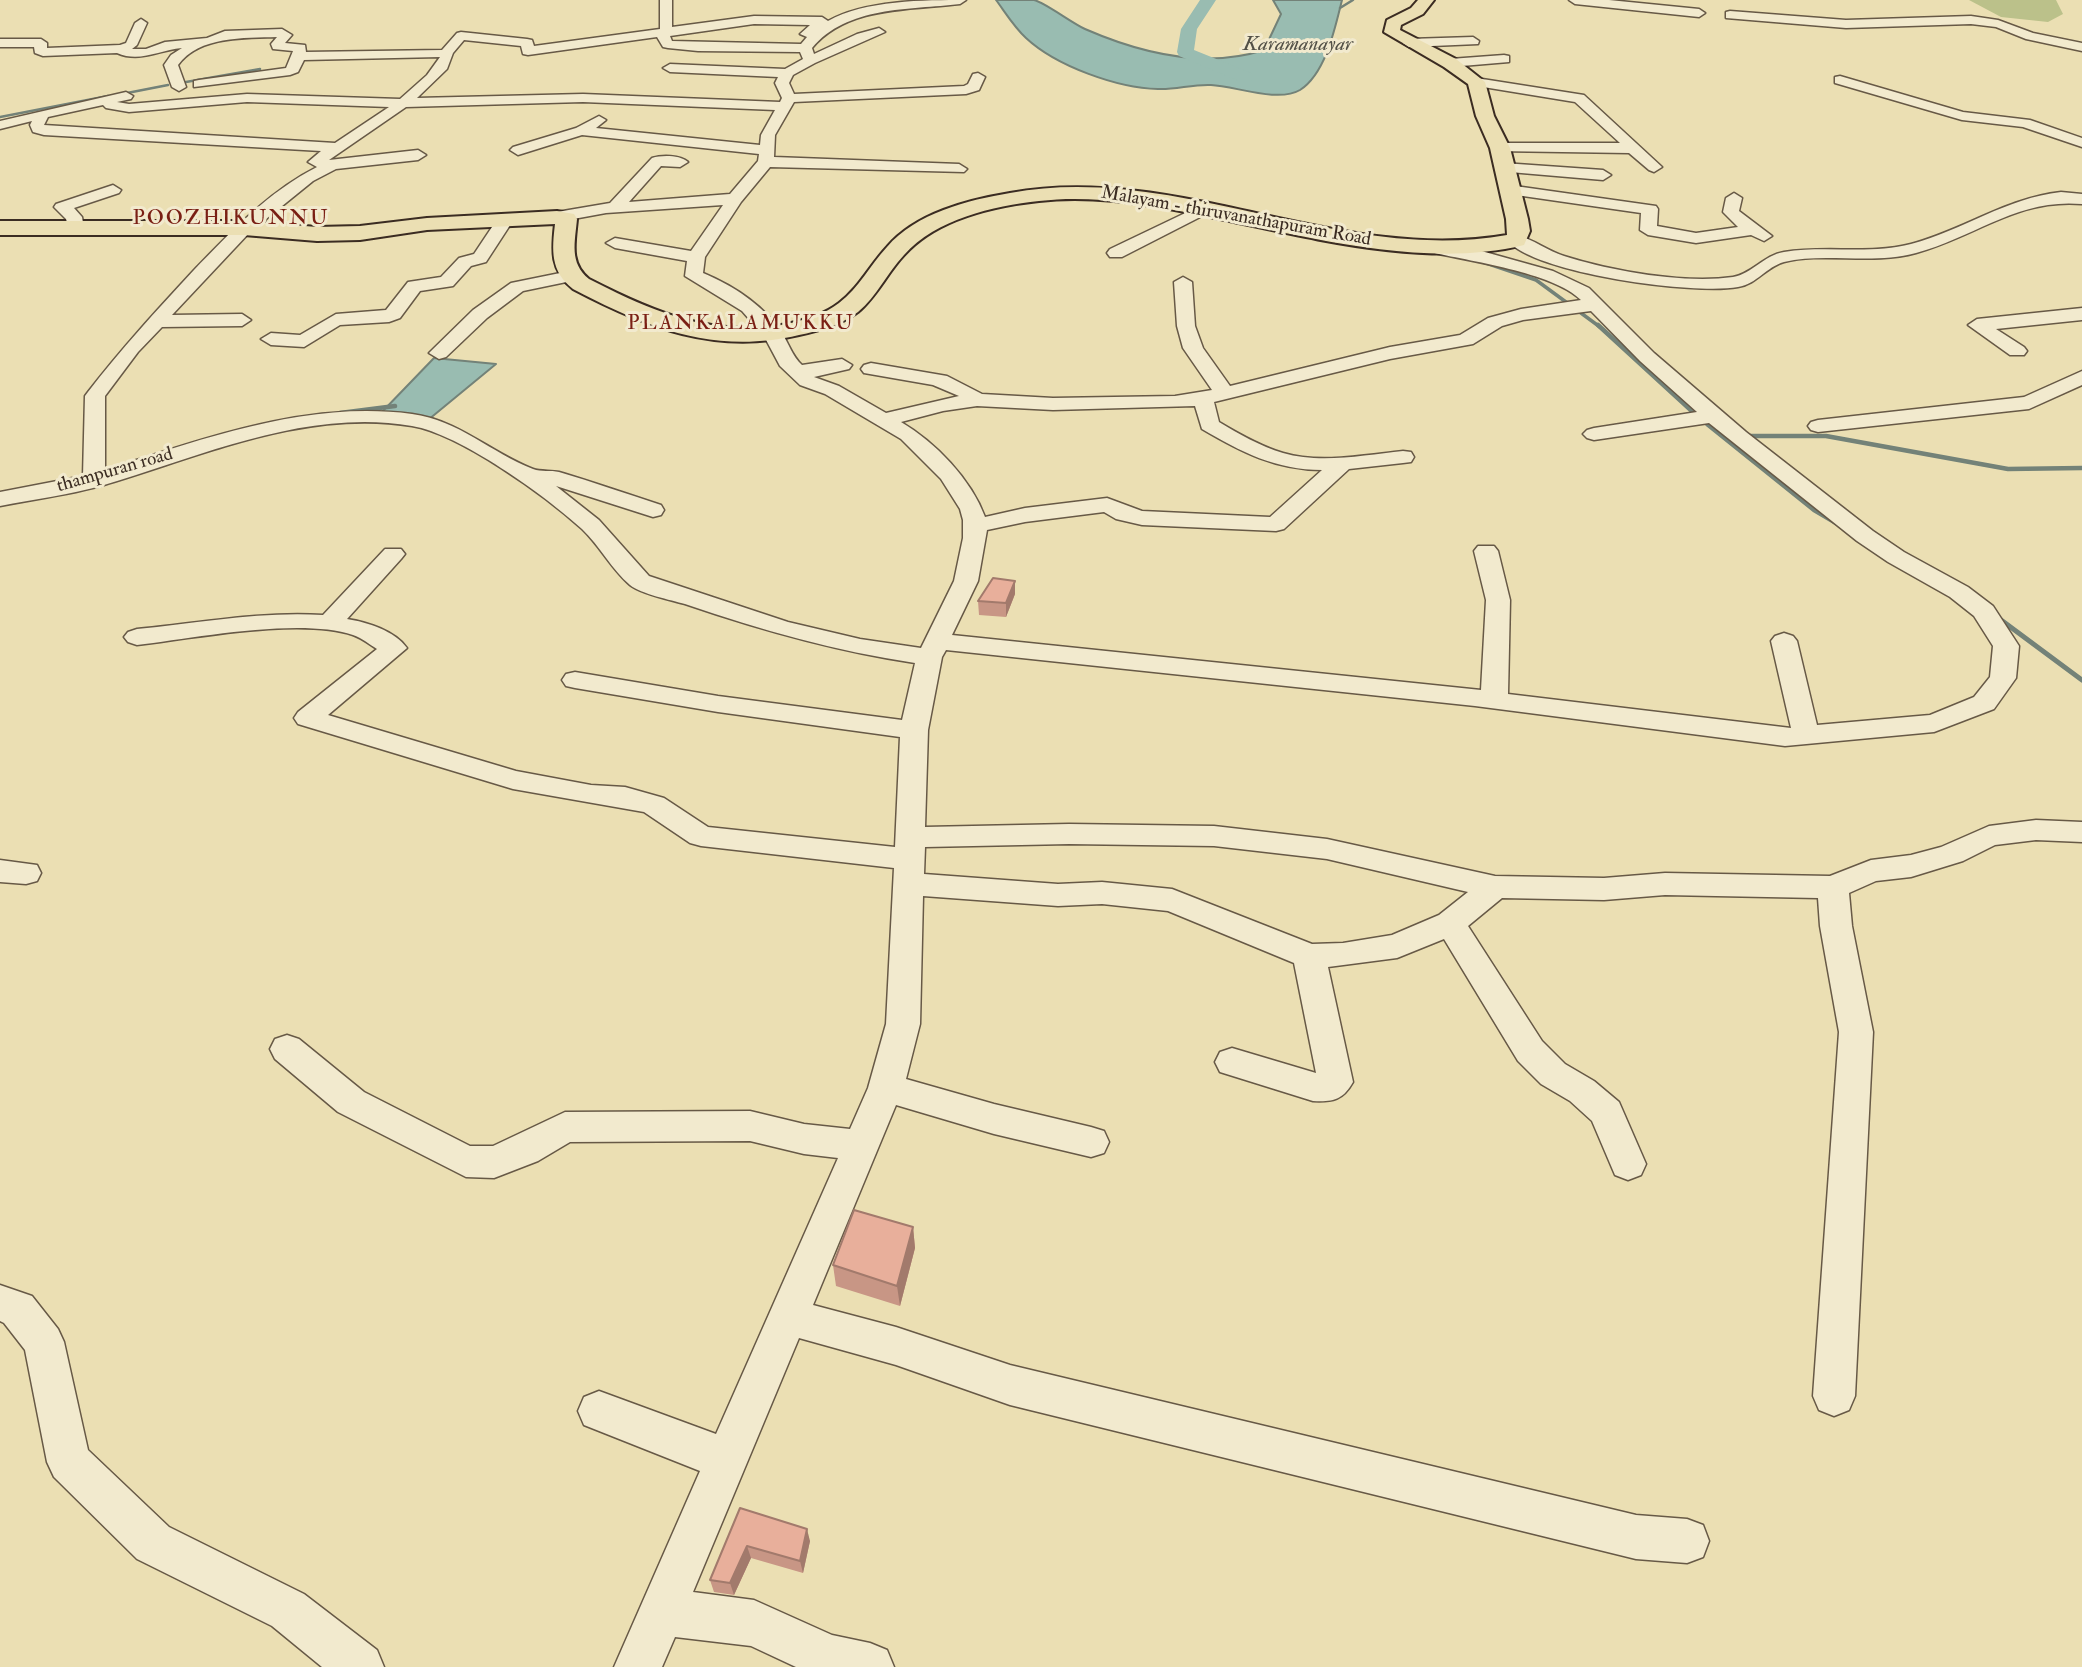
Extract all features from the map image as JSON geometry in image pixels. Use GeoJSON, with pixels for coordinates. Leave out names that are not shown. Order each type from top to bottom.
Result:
{"type":"FeatureCollection","features":[{"type":"Feature","properties":{"kind":"main road"},"geometry":{"type":"LineString","coordinates":[[1426,0],[1417,11],[1390,27],[1398,37],[1463,72],[1500,148],[1517,219],[1519,231],[1516,240]]}},
{"type":"Feature","properties":{"kind":"main road","name":"Malayam - thiruvanathapuram Road"},"geometry":{"type":"LineString","coordinates":[[570,276],[598,294],[663,323],[724,337],[749,337],[773,334],[831,318],[860,298],[903,243],[933,225],[985,206],[1037,194],[1086,190],[1117,193],[1342,237],[1437,248],[1472,248],[1516,240]]}},
{"type":"Feature","properties":{"kind":"main road"},"geometry":{"type":"LineString","coordinates":[[0,228],[244,228],[317,234],[360,233],[427,224],[557,217],[566,219],[562,253],[570,276]]}},
{"type":"Feature","properties":{"kind":"street"},"geometry":{"type":"LineString","coordinates":[[666,0],[666,33],[663,40],[679,45],[808,50],[829,54],[861,36],[880,32]]}},
{"type":"Feature","properties":{"kind":"street"},"geometry":{"type":"LineString","coordinates":[[638,1667],[886,1088],[903,1024],[914,730],[933,649],[966,581],[975,526],[971,509],[949,475],[908,435],[832,390],[807,381],[787,362],[773,334],[749,307],[716,285],[694,276],[696,257],[766,156],[768,135],[788,102],[782,83],[787,73],[831,24],[855,13],[960,0]]}},
{"type":"Feature","properties":{"kind":"street"},"geometry":{"type":"LineString","coordinates":[[1575,0],[1699,13]]}},
{"type":"Feature","properties":{"kind":"street"},"geometry":{"type":"LineString","coordinates":[[808,50],[804,36],[838,10],[837,6]]}},
{"type":"Feature","properties":{"kind":"street"},"geometry":{"type":"LineString","coordinates":[[1883,8],[1893,23]]}},
{"type":"Feature","properties":{"kind":"street"},"geometry":{"type":"LineString","coordinates":[[741,9],[734,17],[822,21]]}},
{"type":"Feature","properties":{"kind":"street"},"geometry":{"type":"LineString","coordinates":[[1730,15],[1806,22],[1971,20],[1998,24],[2046,40],[2082,47]]}},
{"type":"Feature","properties":{"kind":"street"},"geometry":{"type":"LineString","coordinates":[[418,155],[332,165],[316,162],[402,103],[445,64],[446,53],[461,36],[527,43],[528,51],[754,20]]}},
{"type":"Feature","properties":{"kind":"street"},"geometry":{"type":"LineString","coordinates":[[0,43],[41,43],[41,51],[54,52],[122,49],[131,45],[141,23]]}},
{"type":"Feature","properties":{"kind":"street"},"geometry":{"type":"LineString","coordinates":[[2018,32],[2023,39],[2019,44],[2021,48],[2031,51]]}},
{"type":"Feature","properties":{"kind":"street"},"geometry":{"type":"LineString","coordinates":[[0,125],[107,100],[290,71],[299,56],[300,48],[278,46],[276,44],[286,35],[282,33],[225,35],[199,43],[161,47],[148,52],[128,53],[122,49]]}},
{"type":"Feature","properties":{"kind":"street"},"geometry":{"type":"LineString","coordinates":[[2046,40],[2066,34],[2082,34]]}},
{"type":"Feature","properties":{"kind":"street"},"geometry":{"type":"LineString","coordinates":[[1409,43],[1473,41]]}},
{"type":"Feature","properties":{"kind":"street"},"geometry":{"type":"LineString","coordinates":[[167,89],[171,65],[176,58],[199,43]]}},
{"type":"Feature","properties":{"kind":"street"},"geometry":{"type":"LineString","coordinates":[[32,62],[54,52]]}},
{"type":"Feature","properties":{"kind":"street"},"geometry":{"type":"LineString","coordinates":[[299,56],[446,53]]}},
{"type":"Feature","properties":{"kind":"street"},"geometry":{"type":"LineString","coordinates":[[1463,72],[1508,64]]}},
{"type":"Feature","properties":{"kind":"street"},"geometry":{"type":"LineString","coordinates":[[670,68],[787,73]]}},
{"type":"Feature","properties":{"kind":"street"},"geometry":{"type":"LineString","coordinates":[[1463,72],[1579,98],[1654,167]]}},
{"type":"Feature","properties":{"kind":"street"},"geometry":{"type":"LineString","coordinates":[[107,100],[117,107],[145,108],[233,99],[402,103],[583,98],[788,102],[966,90],[974,87],[978,77]]}},
{"type":"Feature","properties":{"kind":"street"},"geometry":{"type":"LineString","coordinates":[[1840,80],[1962,116],[2025,123],[2082,143]]}},
{"type":"Feature","properties":{"kind":"street"},"geometry":{"type":"LineString","coordinates":[[180,140],[233,99]]}},
{"type":"Feature","properties":{"kind":"street"},"geometry":{"type":"LineString","coordinates":[[239,143],[292,100]]}},
{"type":"Feature","properties":{"kind":"street"},"geometry":{"type":"LineString","coordinates":[[42,114],[37,125],[38,129],[44,131],[339,148]]}},
{"type":"Feature","properties":{"kind":"street"},"geometry":{"type":"LineString","coordinates":[[518,150],[581,131],[599,120]]}},
{"type":"Feature","properties":{"kind":"street"},"geometry":{"type":"LineString","coordinates":[[581,131],[766,156],[959,169]]}},
{"type":"Feature","properties":{"kind":"street"},"geometry":{"type":"LineString","coordinates":[[1500,148],[1633,148]]}},
{"type":"Feature","properties":{"kind":"street"},"geometry":{"type":"LineString","coordinates":[[895,166],[935,152]]}},
{"type":"Feature","properties":{"kind":"street"},"geometry":{"type":"LineString","coordinates":[[615,207],[657,161],[680,162]]}},
{"type":"Feature","properties":{"kind":"street"},"geometry":{"type":"LineString","coordinates":[[94,481],[95,396],[131,348],[244,228],[307,178],[332,165]]}},
{"type":"Feature","properties":{"kind":"street"},"geometry":{"type":"LineString","coordinates":[[1503,168],[1603,175]]}},
{"type":"Feature","properties":{"kind":"street"},"geometry":{"type":"LineString","coordinates":[[76,228],[74,217],[62,207],[113,190]]}},
{"type":"Feature","properties":{"kind":"street"},"geometry":{"type":"LineString","coordinates":[[1508,190],[1650,209],[1648,230],[1696,237],[1753,230]]}},
{"type":"Feature","properties":{"kind":"street"},"geometry":{"type":"LineString","coordinates":[[1516,240],[1545,256],[1586,267],[1654,279],[1709,284],[1737,283],[1753,277],[1765,264],[1781,257],[1872,254],[1926,246],[2033,201],[2070,196],[2082,199]]}},
{"type":"Feature","properties":{"kind":"street"},"geometry":{"type":"LineString","coordinates":[[1734,198],[1731,212],[1753,230],[1803,257]]}},
{"type":"Feature","properties":{"kind":"street"},"geometry":{"type":"LineString","coordinates":[[557,217],[615,207],[735,199]]}},
{"type":"Feature","properties":{"kind":"street"},"geometry":{"type":"LineString","coordinates":[[1116,253],[1202,210]]}},
{"type":"Feature","properties":{"kind":"street"},"geometry":{"type":"LineString","coordinates":[[271,339],[304,341],[336,320],[382,318],[393,314],[414,286],[447,282],[465,262],[481,258],[506,219]]}},
{"type":"Feature","properties":{"kind":"street"},"geometry":{"type":"LineString","coordinates":[[615,243],[696,257]]}},
{"type":"Feature","properties":{"kind":"street"},"geometry":{"type":"LineString","coordinates":[[531,477],[591,525],[640,581],[780,628],[860,647],[933,649],[1494,700],[1785,737],[1934,723],[1984,703],[2003,678],[2006,646],[1984,611],[1959,592],[1896,557],[1865,536],[1713,416],[1647,357],[1583,292],[1547,275],[1467,252],[1437,248]]}},
{"type":"Feature","properties":{"kind":"street"},"geometry":{"type":"LineString","coordinates":[[439,353],[481,314],[517,287],[570,276]]}},
{"type":"Feature","properties":{"kind":"street"},"geometry":{"type":"LineString","coordinates":[[1183,282],[1186,326],[1193,348],[1225,394]]}},
{"type":"Feature","properties":{"kind":"street"},"geometry":{"type":"LineString","coordinates":[[884,420],[942,405],[977,400],[1053,404],[1175,402],[1201,399],[1390,353],[1466,341],[1495,322],[1521,315],[1564,307],[1595,305]]}},
{"type":"Feature","properties":{"kind":"street"},"geometry":{"type":"LineString","coordinates":[[2017,351],[1977,325],[2082,314]]}},
{"type":"Feature","properties":{"kind":"street"},"geometry":{"type":"LineString","coordinates":[[157,321],[243,320]]}},
{"type":"Feature","properties":{"kind":"street"},"geometry":{"type":"LineString","coordinates":[[798,372],[842,365]]}},
{"type":"Feature","properties":{"kind":"street"},"geometry":{"type":"LineString","coordinates":[[871,369],[929,377],[964,389],[977,400]]}},
{"type":"Feature","properties":{"kind":"street"},"geometry":{"type":"LineString","coordinates":[[1818,426],[2029,403],[2082,377]]}},
{"type":"Feature","properties":{"kind":"street"},"geometry":{"type":"LineString","coordinates":[[1201,399],[1206,405],[1209,425],[1242,444],[1284,461],[1343,463],[1403,457]]}},
{"type":"Feature","properties":{"kind":"street"},"geometry":{"type":"LineString","coordinates":[[1594,434],[1713,416]]}},
{"type":"Feature","properties":{"kind":"street","name":"thampuran road"},"geometry":{"type":"LineString","coordinates":[[0,499],[94,481],[188,451],[296,422],[346,417],[413,420],[447,429],[531,477]]}},
{"type":"Feature","properties":{"kind":"street"},"geometry":{"type":"LineString","coordinates":[[975,526],[1025,515],[1107,506],[1142,518],[1276,524],[1343,463]]}},
{"type":"Feature","properties":{"kind":"street"},"geometry":{"type":"LineString","coordinates":[[531,477],[551,477],[653,510]]}},
{"type":"Feature","properties":{"kind":"street"},"geometry":{"type":"LineString","coordinates":[[1486,551],[1498,600],[1494,700]]}},
{"type":"Feature","properties":{"kind":"street"},"geometry":{"type":"LineString","coordinates":[[330,623],[393,554]]}},
{"type":"Feature","properties":{"kind":"street"},"geometry":{"type":"LineString","coordinates":[[137,638],[260,625],[330,623],[359,628],[394,648],[308,718],[513,780],[591,795],[625,797],[654,805],[701,836],[909,860],[1058,895],[1102,893],[1172,900],[1309,956],[1343,955],[1397,946],[1450,923],[1495,887]]}},
{"type":"Feature","properties":{"kind":"street"},"geometry":{"type":"LineString","coordinates":[[1784,640],[1806,735]]}},
{"type":"Feature","properties":{"kind":"street"},"geometry":{"type":"LineString","coordinates":[[575,680],[779,713],[914,730]]}},
{"type":"Feature","properties":{"kind":"street"},"geometry":{"type":"LineString","coordinates":[[909,860],[1069,834],[1214,836],[1326,849],[1495,887],[1604,889],[1665,884],[1833,887],[1871,871],[1911,866],[1952,854],[1989,836],[2036,830],[2082,832]]}},
{"type":"Feature","properties":{"kind":"street"},"geometry":{"type":"LineString","coordinates":[[1833,887],[1836,926],[1856,1032],[1833,1396]]}},
{"type":"Feature","properties":{"kind":"street"},"geometry":{"type":"LineString","coordinates":[[1450,923],[1530,1051],[1553,1074],[1582,1091],[1606,1112],[1628,1164]]}},
{"type":"Feature","properties":{"kind":"street"},"geometry":{"type":"LineString","coordinates":[[1232,1062],[1313,1087],[1329,1088],[1335,1082],[1309,956]]}},
{"type":"Feature","properties":{"kind":"street"},"geometry":{"type":"LineString","coordinates":[[287,1049],[351,1102],[466,1161],[494,1162],[525,1150],[565,1127],[750,1126],[804,1139],[863,1146]]}},
{"type":"Feature","properties":{"kind":"street"},"geometry":{"type":"LineString","coordinates":[[886,1088],[994,1119],[1091,1142]]}},
{"type":"Feature","properties":{"kind":"street"},"geometry":{"type":"LineString","coordinates":[[0,1303],[18,1309],[44,1342],[69,1462],[153,1543],[288,1611],[360,1667]]}},
{"type":"Feature","properties":{"kind":"street"},"geometry":{"type":"LineString","coordinates":[[789,1317],[896,1346],[1010,1385],[1636,1537],[1687,1541]]}},
{"type":"Feature","properties":{"kind":"street"},"geometry":{"type":"LineString","coordinates":[[599,1412],[728,1460]]}},
{"type":"Feature","properties":{"kind":"street"},"geometry":{"type":"LineString","coordinates":[[662,1612],[754,1623],[829,1658],[870,1667]]}},
{"type":"Feature","properties":{"kind":"green space"},"geometry":{"type":"Polygon","coordinates":[[[1969,0],[2056,0],[2063,14],[2048,22],[2001,17],[1969,0]]]}},
{"type":"Feature","properties":{"kind":"water","name":"Karamanayar"},"geometry":{"type":"Polygon","coordinates":[[[996,0],[1034,0],[1085,29],[1150,51],[1173,56],[1219,58],[1264,50],[1281,14],[1273,0],[1342,0],[1328,49],[1317,73],[1300,90],[1280,95],[1211,85],[1142,88],[1088,74],[1054,58],[1026,38],[996,0]]]}},
{"type":"Feature","properties":{"kind":"water"},"geometry":{"type":"Polygon","coordinates":[[[434,358],[496,364],[428,420],[380,414],[434,358]]]}},
{"type":"Feature","properties":{"kind":"building"},"geometry":{"type":"Polygon","coordinates":[[[993,578],[1015,581],[1006,603],[978,601],[993,578]]]}},
{"type":"Feature","properties":{"kind":"building"},"geometry":{"type":"Polygon","coordinates":[[[854,1210],[913,1227],[897,1286],[833,1265],[854,1210]]]}},
{"type":"Feature","properties":{"kind":"building"},"geometry":{"type":"Polygon","coordinates":[[[740,1508],[807,1529],[800,1561],[747,1546],[730,1583],[710,1580],[740,1508]]]}},
{"type":"Feature","properties":{"kind":"waterway"},"geometry":{"type":"LineString","coordinates":[[1208,0],[1189,29],[1185,52],[1245,77]]}},
{"type":"Feature","properties":{"kind":"waterway"},"geometry":{"type":"LineString","coordinates":[[1340,8],[1353,0]]}},
{"type":"Feature","properties":{"kind":"waterway"},"geometry":{"type":"LineString","coordinates":[[186,82],[260,69]]}},
{"type":"Feature","properties":{"kind":"waterway"},"geometry":{"type":"LineString","coordinates":[[122,94],[168,85]]}},
{"type":"Feature","properties":{"kind":"waterway"},"geometry":{"type":"LineString","coordinates":[[0,117],[108,96]]}},
{"type":"Feature","properties":{"kind":"waterway"},"geometry":{"type":"LineString","coordinates":[[1480,261],[1536,280],[1600,327]]}},
{"type":"Feature","properties":{"kind":"waterway"},"geometry":{"type":"LineString","coordinates":[[1598,325],[1694,413]]}},
{"type":"Feature","properties":{"kind":"waterway"},"geometry":{"type":"LineString","coordinates":[[340,413],[395,406]]}},
{"type":"Feature","properties":{"kind":"waterway"},"geometry":{"type":"LineString","coordinates":[[1707,424],[1814,510],[1836,523]]}},
{"type":"Feature","properties":{"kind":"waterway"},"geometry":{"type":"LineString","coordinates":[[1744,436],[1826,436],[2008,469],[2082,468]]}},
{"type":"Feature","properties":{"kind":"waterway"},"geometry":{"type":"LineString","coordinates":[[1997,617],[2082,680]]}},
{"type":"Feature","properties":{"kind":"district","name":"POOZHIKUNNU"},"geometry":{"type":"Point","coordinates":[231,219]}},
{"type":"Feature","properties":{"kind":"district","name":"PLANKALAMUKKU"},"geometry":{"type":"Point","coordinates":[741,324]}}]}
